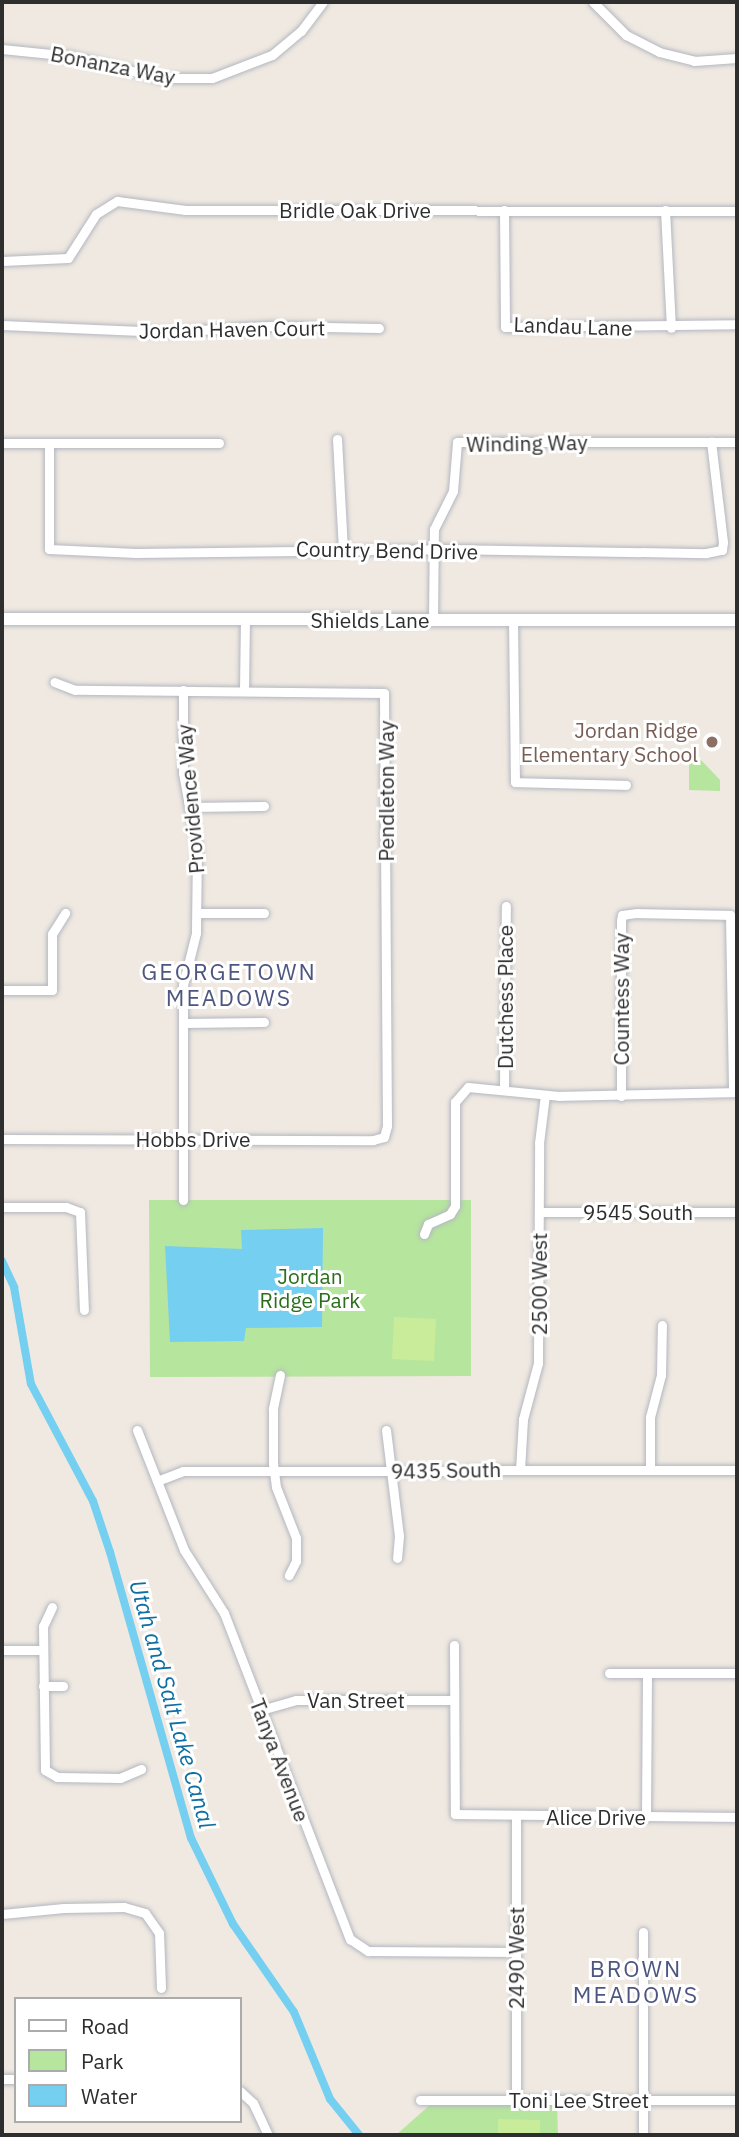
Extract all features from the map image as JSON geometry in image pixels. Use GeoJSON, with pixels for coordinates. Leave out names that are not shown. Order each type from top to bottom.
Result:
{"type":"FeatureCollection","features":[{"type":"Feature","properties":{"kind":"main road","name":"Shields Lane"},"geometry":{"type":"LineString","coordinates":[[2,619],[737,620]]}},
{"type":"Feature","properties":{"kind":"street","name":"Bonanza Way"},"geometry":{"type":"LineString","coordinates":[[2,49],[71,56],[161,78],[212,78],[249,67],[282,48],[323,2]]}},
{"type":"Feature","properties":{"kind":"street"},"geometry":{"type":"LineString","coordinates":[[593,2],[626,35],[659,52],[694,61],[737,58]]}},
{"type":"Feature","properties":{"kind":"street","name":"Bridle Oak Drive"},"geometry":{"type":"LineString","coordinates":[[2,261],[68,258],[96,214],[117,201],[185,209],[737,211]]}},
{"type":"Feature","properties":{"kind":"street","name":"Landau Lane"},"geometry":{"type":"LineString","coordinates":[[504,210],[505,327],[670,328]]}},
{"type":"Feature","properties":{"kind":"street"},"geometry":{"type":"LineString","coordinates":[[665,211],[670,328],[737,324]]}},
{"type":"Feature","properties":{"kind":"street","name":"Jordan Haven Court"},"geometry":{"type":"LineString","coordinates":[[2,325],[164,332],[270,326],[379,328]]}},
{"type":"Feature","properties":{"kind":"street"},"geometry":{"type":"LineString","coordinates":[[337,439],[343,549]]}},
{"type":"Feature","properties":{"kind":"street","name":"Winding Way"},"geometry":{"type":"LineString","coordinates":[[433,620],[433,549],[436,521],[453,491],[457,442],[737,442]]}},
{"type":"Feature","properties":{"kind":"street","name":"Country Bend Drive"},"geometry":{"type":"LineString","coordinates":[[49,443],[49,549],[136,553],[343,549],[722,550],[723,514],[711,442]]}},
{"type":"Feature","properties":{"kind":"street"},"geometry":{"type":"LineString","coordinates":[[2,443],[219,443]]}},
{"type":"Feature","properties":{"kind":"street"},"geometry":{"type":"LineString","coordinates":[[244,619],[244,690]]}},
{"type":"Feature","properties":{"kind":"street"},"geometry":{"type":"LineString","coordinates":[[513,620],[515,782],[626,785]]}},
{"type":"Feature","properties":{"kind":"street","name":"Pendleton Way"},"geometry":{"type":"LineString","coordinates":[[54,682],[75,690],[373,690],[386,698],[384,1137]]}},
{"type":"Feature","properties":{"kind":"street","name":"Providence Way"},"geometry":{"type":"LineString","coordinates":[[183,690],[183,773],[196,835],[197,914],[195,945],[183,985],[183,1200]]}},
{"type":"Feature","properties":{"kind":"street"},"geometry":{"type":"LineString","coordinates":[[189,807],[264,806]]}},
{"type":"Feature","properties":{"kind":"street","name":"Dutchess Place"},"geometry":{"type":"LineString","coordinates":[[504,1087],[506,906]]}},
{"type":"Feature","properties":{"kind":"street","name":"Countess Way"},"geometry":{"type":"LineString","coordinates":[[621,1096],[622,915],[677,912],[730,915],[735,1092]]}},
{"type":"Feature","properties":{"kind":"street"},"geometry":{"type":"LineString","coordinates":[[197,914],[264,913]]}},
{"type":"Feature","properties":{"kind":"street"},"geometry":{"type":"LineString","coordinates":[[2,990],[52,990],[52,934],[65,914]]}},
{"type":"Feature","properties":{"kind":"street"},"geometry":{"type":"LineString","coordinates":[[183,1023],[264,1023]]}},
{"type":"Feature","properties":{"kind":"street"},"geometry":{"type":"LineString","coordinates":[[424,1234],[428,1224],[450,1214],[455,1206],[457,1097],[468,1087],[504,1087],[545,1095],[621,1096],[735,1092]]}},
{"type":"Feature","properties":{"kind":"street","name":"2500 West"},"geometry":{"type":"LineString","coordinates":[[520,1470],[523,1419],[538,1363],[539,1212],[545,1095]]}},
{"type":"Feature","properties":{"kind":"street","name":"Hobbs Drive"},"geometry":{"type":"LineString","coordinates":[[2,1139],[384,1137]]}},
{"type":"Feature","properties":{"kind":"street"},"geometry":{"type":"LineString","coordinates":[[2,1207],[66,1207],[80,1212],[84,1310]]}},
{"type":"Feature","properties":{"kind":"street","name":"9545 South"},"geometry":{"type":"LineString","coordinates":[[539,1212],[737,1212]]}},
{"type":"Feature","properties":{"kind":"street"},"geometry":{"type":"LineString","coordinates":[[650,1470],[650,1417],[662,1375],[662,1325]]}},
{"type":"Feature","properties":{"kind":"street"},"geometry":{"type":"LineString","coordinates":[[280,1375],[273,1409],[274,1471],[296,1538],[296,1561],[289,1575]]}},
{"type":"Feature","properties":{"kind":"street","name":"Tanya Avenue"},"geometry":{"type":"LineString","coordinates":[[137,1430],[188,1558],[224,1614],[354,1944],[368,1951],[516,1952]]}},
{"type":"Feature","properties":{"kind":"street"},"geometry":{"type":"LineString","coordinates":[[386,1430],[399,1535],[397,1558]]}},
{"type":"Feature","properties":{"kind":"street","name":"9435 South"},"geometry":{"type":"LineString","coordinates":[[158,1481],[183,1471],[737,1470]]}},
{"type":"Feature","properties":{"kind":"street"},"geometry":{"type":"LineString","coordinates":[[52,1607],[43,1623],[43,1763],[47,1773],[57,1777],[120,1778],[141,1769]]}},
{"type":"Feature","properties":{"kind":"street"},"geometry":{"type":"LineString","coordinates":[[453,1700],[454,1645]]}},
{"type":"Feature","properties":{"kind":"street"},"geometry":{"type":"LineString","coordinates":[[2,1650],[43,1650]]}},
{"type":"Feature","properties":{"kind":"street"},"geometry":{"type":"LineString","coordinates":[[610,1673],[737,1673]]}},
{"type":"Feature","properties":{"kind":"street"},"geometry":{"type":"LineString","coordinates":[[646,1817],[647,1673]]}},
{"type":"Feature","properties":{"kind":"street"},"geometry":{"type":"LineString","coordinates":[[43,1686],[63,1686]]}},
{"type":"Feature","properties":{"kind":"street","name":"Van Street"},"geometry":{"type":"LineString","coordinates":[[261,1710],[296,1700],[453,1700]]}},
{"type":"Feature","properties":{"kind":"street","name":"Alice Drive"},"geometry":{"type":"LineString","coordinates":[[453,1700],[455,1815],[737,1817]]}},
{"type":"Feature","properties":{"kind":"street","name":"2490 West"},"geometry":{"type":"LineString","coordinates":[[516,1817],[516,2100]]}},
{"type":"Feature","properties":{"kind":"street"},"geometry":{"type":"LineString","coordinates":[[2,1914],[64,1908],[137,1910],[151,1918],[159,1933],[161,1988]]}},
{"type":"Feature","properties":{"kind":"street"},"geometry":{"type":"LineString","coordinates":[[643,1932],[643,2135]]}},
{"type":"Feature","properties":{"kind":"street"},"geometry":{"type":"LineString","coordinates":[[242,2093],[253,2103],[268,2135]]}},
{"type":"Feature","properties":{"kind":"street","name":"Toni Lee Street"},"geometry":{"type":"LineString","coordinates":[[420,2100],[737,2100]]}},
{"type":"Feature","properties":{"kind":"green space"},"geometry":{"type":"Polygon","coordinates":[[[689,759],[700,759],[720,780],[720,791],[689,790],[689,759]]]}},
{"type":"Feature","properties":{"kind":"green space","name":"Jordan Ridge Park"},"geometry":{"type":"Polygon","coordinates":[[[149,1200],[471,1200],[471,1376],[150,1377],[149,1200]]]}},
{"type":"Feature","properties":{"kind":"green space"},"geometry":{"type":"Polygon","coordinates":[[[394,1317],[436,1319],[434,1361],[392,1359],[394,1317]]]}},
{"type":"Feature","properties":{"kind":"green space"},"geometry":{"type":"Polygon","coordinates":[[[431,2104],[557,2104],[558,2135],[396,2135],[431,2104]]]}},
{"type":"Feature","properties":{"kind":"green space"},"geometry":{"type":"Polygon","coordinates":[[[498,2119],[540,2120],[540,2135],[498,2135],[498,2119]]]}},
{"type":"Feature","properties":{"kind":"water"},"geometry":{"type":"Polygon","coordinates":[[[323,1228],[322,1327],[246,1328],[244,1341],[170,1342],[165,1246],[242,1249],[241,1230],[323,1228]]]}},
{"type":"Feature","properties":{"kind":"waterway","name":"Utah and Salt Lake Canal"},"geometry":{"type":"LineString","coordinates":[[2,1261],[14,1287],[31,1384],[93,1501],[110,1552],[191,1838],[233,1924],[294,2012],[330,2099],[359,2135]]}},
{"type":"Feature","properties":{"kind":"place","name":"Jordan Ridge Elementary School"},"geometry":{"type":"Point","coordinates":[712,742]}},
{"type":"Feature","properties":{"kind":"district","name":"GEORGETOWN MEADOWS"},"geometry":{"type":"Point","coordinates":[229,984]}},
{"type":"Feature","properties":{"kind":"district","name":"BROWN MEADOWS"},"geometry":{"type":"Point","coordinates":[636,1981]}}]}
